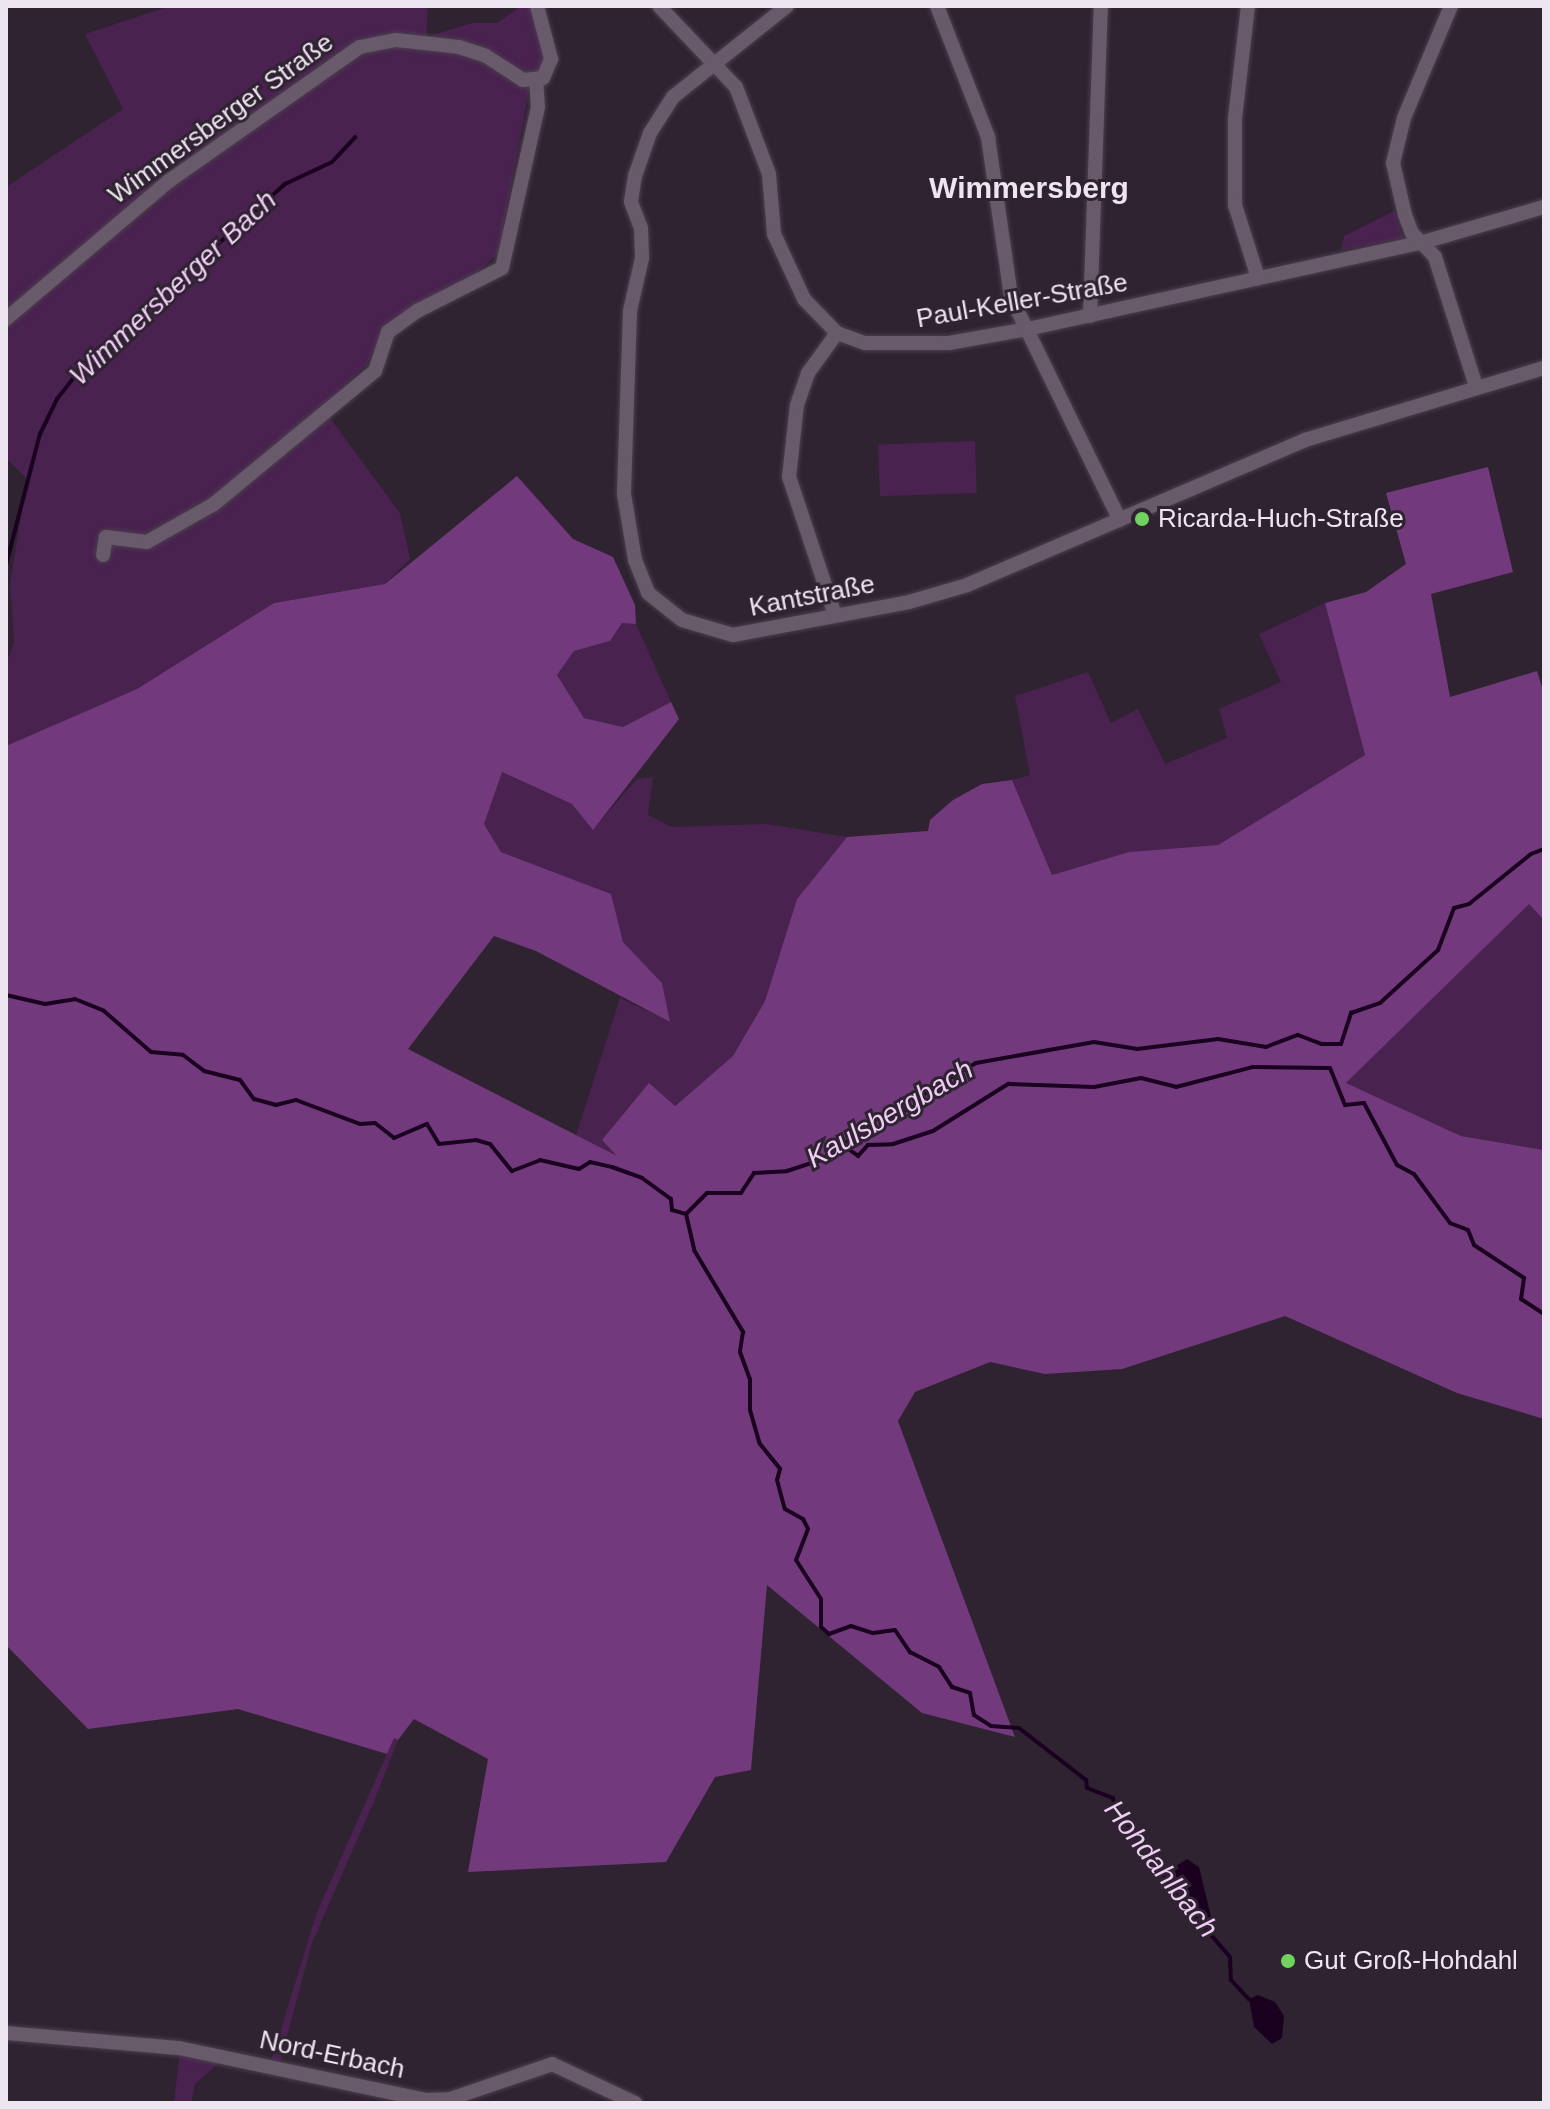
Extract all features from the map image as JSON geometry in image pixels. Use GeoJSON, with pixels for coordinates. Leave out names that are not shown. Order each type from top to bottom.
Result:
{"type":"FeatureCollection","features":[{"type":"Feature","properties":{"kind":"street"},"geometry":{"type":"LineString","coordinates":[[103,555],[106,537],[147,542],[214,504],[375,371],[388,332],[502,268],[538,107],[536,80],[548,73],[551,59],[537,6]]}},
{"type":"Feature","properties":{"kind":"street"},"geometry":{"type":"LineString","coordinates":[[659,6],[715,61],[787,6]]}},
{"type":"Feature","properties":{"kind":"street"},"geometry":{"type":"LineString","coordinates":[[937,6],[988,137],[1005,264],[1023,330],[1120,520]]}},
{"type":"Feature","properties":{"kind":"street"},"geometry":{"type":"LineString","coordinates":[[1090,316],[1101,6]]}},
{"type":"Feature","properties":{"kind":"street"},"geometry":{"type":"LineString","coordinates":[[1248,6],[1235,118],[1235,205],[1258,278]]}},
{"type":"Feature","properties":{"kind":"street"},"geometry":{"type":"LineString","coordinates":[[1451,6],[1404,118],[1393,163],[1405,215],[1420,243],[1435,257],[1476,386]]}},
{"type":"Feature","properties":{"kind":"street","name":"Wimmersberger Straße"},"geometry":{"type":"LineString","coordinates":[[6,319],[169,181],[360,47],[396,40],[459,47],[486,56],[509,75],[536,80]]}},
{"type":"Feature","properties":{"kind":"street","name":"Paul-Keller-Straße"},"geometry":{"type":"LineString","coordinates":[[715,61],[736,87],[752,121],[769,174],[774,234],[811,310],[837,333],[874,344],[919,345],[1023,330],[1420,243],[1544,207]]}},
{"type":"Feature","properties":{"kind":"street","name":"Kantstraße"},"geometry":{"type":"LineString","coordinates":[[715,61],[660,114],[635,176],[631,202],[641,228],[642,258],[630,311],[624,494],[635,560],[648,593],[662,607],[705,630],[733,635],[762,632],[967,585],[1305,440],[1544,368]]}},
{"type":"Feature","properties":{"kind":"street"},"geometry":{"type":"LineString","coordinates":[[835,615],[789,477],[805,384],[837,333]]}},
{"type":"Feature","properties":{"kind":"street","name":"Nord-Erbach"},"geometry":{"type":"LineString","coordinates":[[6,2033],[179,2048],[426,2100],[450,2099],[552,2064],[635,2103]]}},
{"type":"Feature","properties":{"kind":"shaded area"},"geometry":{"type":"Polygon","coordinates":[[[170,6],[428,6],[426,37],[472,23],[497,23],[521,6],[530,6],[546,62],[540,73],[532,74],[498,254],[464,283],[385,329],[367,364],[322,407],[400,513],[410,559],[385,584],[274,603],[137,689],[6,746],[6,663],[14,643],[10,584],[27,479],[6,458],[6,187],[123,109],[85,34],[170,6]]]}},
{"type":"Feature","properties":{"kind":"shaded area"},"geometry":{"type":"Polygon","coordinates":[[[1394,211],[1403,238],[1341,250],[1344,236],[1394,211]]]}},
{"type":"Feature","properties":{"kind":"shaded area"},"geometry":{"type":"Polygon","coordinates":[[[975,441],[977,493],[880,496],[878,444],[975,441]]]}},
{"type":"Feature","properties":{"kind":"shaded area"},"geometry":{"type":"Polygon","coordinates":[[[1488,467],[1513,572],[1431,594],[1450,697],[1537,671],[1544,694],[1544,920],[1529,904],[1346,1083],[1461,1136],[1544,1150],[1544,1419],[1457,1393],[1285,1316],[1122,1369],[1045,1374],[990,1362],[915,1392],[898,1421],[1015,1737],[922,1713],[767,1585],[751,1770],[715,1777],[666,1862],[468,1872],[488,1759],[414,1719],[398,1740],[394,1738],[387,1754],[238,1709],[88,1729],[6,1645],[6,746],[137,689],[274,603],[385,584],[517,476],[573,539],[613,557],[635,605],[636,624],[622,623],[610,641],[574,651],[557,675],[584,718],[623,727],[671,702],[679,719],[593,830],[572,804],[502,772],[484,824],[501,852],[611,894],[623,942],[662,983],[670,1022],[536,951],[494,936],[408,1049],[617,1156],[602,1140],[649,1083],[675,1106],[733,1056],[765,1001],[797,899],[847,837],[928,831],[930,820],[953,800],[982,784],[1012,780],[1052,875],[1129,852],[1218,845],[1365,755],[1325,603],[1366,592],[1406,564],[1386,493],[1488,467]]]}},
{"type":"Feature","properties":{"kind":"shaded area"},"geometry":{"type":"Polygon","coordinates":[[[1325,603],[1365,755],[1218,845],[1129,852],[1052,875],[1012,780],[1030,775],[1015,696],[1088,672],[1111,723],[1138,709],[1165,764],[1227,738],[1219,709],[1281,682],[1259,634],[1325,603]]]}},
{"type":"Feature","properties":{"kind":"shaded area"},"geometry":{"type":"Polygon","coordinates":[[[622,623],[636,624],[671,702],[623,727],[584,718],[557,675],[574,651],[610,641],[622,623]]]}},
{"type":"Feature","properties":{"kind":"shaded area"},"geometry":{"type":"Polygon","coordinates":[[[501,772],[572,804],[593,829],[637,779],[653,777],[648,815],[671,827],[767,824],[847,837],[797,899],[765,1001],[733,1056],[674,1106],[649,1083],[620,1158],[576,1135],[620,998],[669,1021],[662,983],[623,942],[610,894],[501,852],[484,824],[501,772]]]}},
{"type":"Feature","properties":{"kind":"shaded area"},"geometry":{"type":"Polygon","coordinates":[[[1529,903],[1544,920],[1544,1150],[1461,1136],[1346,1083],[1529,903]]]}},
{"type":"Feature","properties":{"kind":"shaded area"},"geometry":{"type":"Polygon","coordinates":[[[394,1738],[398,1740],[375,1799],[312,1943],[278,2070],[269,2068],[317,1912],[394,1738]]]}},
{"type":"Feature","properties":{"kind":"shaded area"},"geometry":{"type":"Polygon","coordinates":[[[1187,1859],[1199,1867],[1212,1921],[1206,1923],[1176,1877],[1175,1867],[1187,1859]]]}},
{"type":"Feature","properties":{"kind":"shaded area"},"geometry":{"type":"Polygon","coordinates":[[[1258,1995],[1275,2002],[1284,2016],[1282,2038],[1272,2044],[1254,2027],[1249,1999],[1258,1995]]]}},
{"type":"Feature","properties":{"kind":"shaded area"},"geometry":{"type":"Polygon","coordinates":[[[180,2051],[225,2057],[195,2084],[191,2103],[174,2103],[180,2051]]]}},
{"type":"Feature","properties":{"kind":"waterway","name":"Wimmersberger Bach"},"geometry":{"type":"LineString","coordinates":[[6,565],[40,434],[57,399],[87,361],[285,184],[332,162],[355,137]]}},
{"type":"Feature","properties":{"kind":"waterway","name":"Kaulsbergbach"},"geometry":{"type":"LineString","coordinates":[[686,1214],[707,1193],[741,1193],[754,1173],[787,1171],[824,1159],[879,1117],[912,1109],[927,1091],[976,1063],[1094,1042],[1137,1049],[1218,1039],[1266,1047],[1298,1035],[1321,1044],[1341,1044],[1351,1013],[1380,1003],[1438,950],[1454,908],[1469,904],[1531,854],[1544,849]]}},
{"type":"Feature","properties":{"kind":"waterway","name":"Hohdahlbach"},"geometry":{"type":"LineString","coordinates":[[6,995],[45,1004],[75,999],[104,1011],[151,1052],[183,1055],[204,1071],[240,1080],[254,1099],[276,1105],[296,1100],[360,1124],[375,1123],[394,1138],[427,1124],[439,1144],[476,1140],[490,1144],[512,1171],[540,1160],[579,1169],[590,1162],[612,1167],[642,1178],[671,1199],[672,1210],[686,1214]]}},
{"type":"Feature","properties":{"kind":"waterway"},"geometry":{"type":"LineString","coordinates":[[843,1145],[858,1156],[868,1145],[893,1144],[933,1131],[1008,1084],[1094,1087],[1141,1078],[1176,1087],[1253,1067],[1330,1068],[1345,1105],[1364,1103],[1397,1165],[1414,1174],[1450,1223],[1468,1230],[1474,1245],[1524,1278],[1521,1299],[1544,1314]]}},
{"type":"Feature","properties":{"kind":"waterway","name":"Hohdahlbach"},"geometry":{"type":"LineString","coordinates":[[686,1214],[694,1250],[743,1332],[740,1352],[750,1379],[750,1410],[760,1444],[780,1469],[777,1480],[785,1509],[803,1519],[808,1529],[796,1560],[821,1599],[821,1627],[829,1634],[851,1626],[873,1633],[895,1630],[910,1652],[939,1667],[952,1687],[970,1693],[974,1715],[991,1726],[1019,1728],[1086,1780],[1087,1788],[1113,1798],[1116,1812],[1160,1858],[1166,1883],[1230,1957],[1231,1980],[1249,1999]]}},
{"type":"Feature","properties":{"kind":"place","name":"Ricarda-Huch-Straße"},"geometry":{"type":"Point","coordinates":[1142,519]}},
{"type":"Feature","properties":{"kind":"place","name":"Gut Groß-Hohdahl"},"geometry":{"type":"Point","coordinates":[1288,1961]}},
{"type":"Feature","properties":{"kind":"district","name":"Wimmersberg"},"geometry":{"type":"Point","coordinates":[1029,188]}}]}
